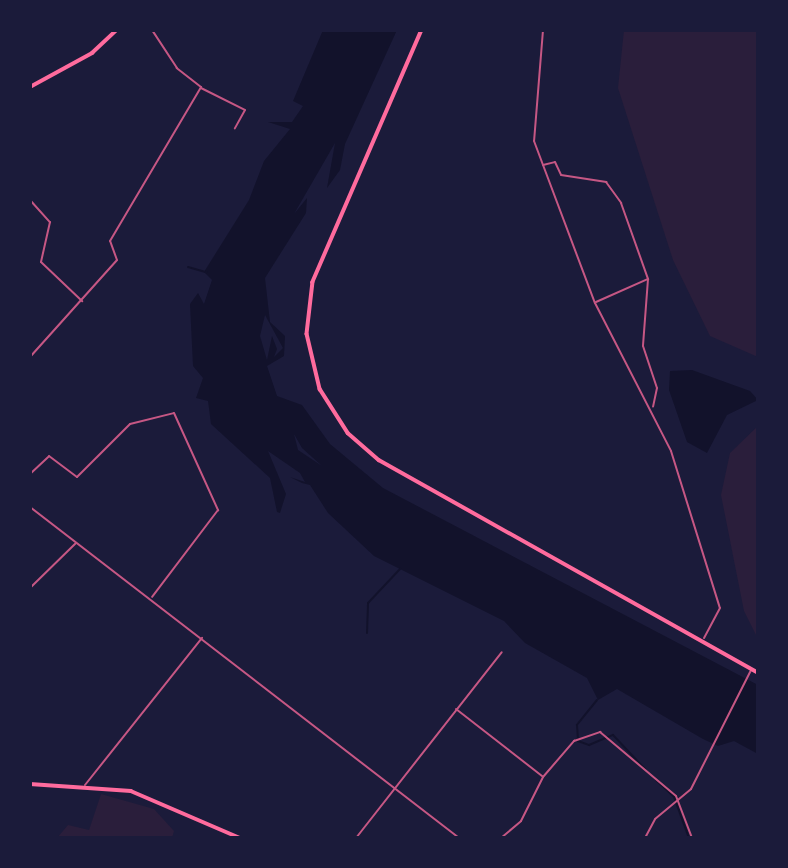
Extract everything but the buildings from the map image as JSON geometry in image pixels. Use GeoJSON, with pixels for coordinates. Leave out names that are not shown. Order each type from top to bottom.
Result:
{"type":"FeatureCollection","features":[{"type":"Feature","properties":{"kind":"main road"},"geometry":{"type":"LineString","coordinates":[[30,87],[92,53],[117,30]]}},
{"type":"Feature","properties":{"kind":"main road"},"geometry":{"type":"LineString","coordinates":[[422,30],[313,282],[307,334],[320,390],[348,433],[379,460],[704,638],[758,673]]}},
{"type":"Feature","properties":{"kind":"main road"},"geometry":{"type":"LineString","coordinates":[[30,784],[85,785],[143,795],[240,838]]}},
{"type":"Feature","properties":{"kind":"street"},"geometry":{"type":"LineString","coordinates":[[152,30],[177,68],[201,87],[245,110],[235,128]]}},
{"type":"Feature","properties":{"kind":"street"},"geometry":{"type":"LineString","coordinates":[[543,30],[534,131],[541,166],[595,303],[653,407],[720,608],[704,638]]}},
{"type":"Feature","properties":{"kind":"street"},"geometry":{"type":"LineString","coordinates":[[30,357],[83,302],[117,260],[110,241],[201,87]]}},
{"type":"Feature","properties":{"kind":"street"},"geometry":{"type":"LineString","coordinates":[[541,166],[555,162],[561,175],[612,187],[648,279],[643,346],[657,388],[653,407]]}},
{"type":"Feature","properties":{"kind":"street"},"geometry":{"type":"LineString","coordinates":[[30,200],[50,222],[41,262],[83,302]]}},
{"type":"Feature","properties":{"kind":"street"},"geometry":{"type":"LineString","coordinates":[[595,303],[648,279]]}},
{"type":"Feature","properties":{"kind":"street"},"geometry":{"type":"LineString","coordinates":[[30,474],[49,456],[77,477],[130,424],[174,413],[218,510],[151,598]]}},
{"type":"Feature","properties":{"kind":"street"},"geometry":{"type":"LineString","coordinates":[[30,507],[459,838]]}},
{"type":"Feature","properties":{"kind":"street"},"geometry":{"type":"LineString","coordinates":[[30,588],[76,542]]}},
{"type":"Feature","properties":{"kind":"street"},"geometry":{"type":"LineString","coordinates":[[85,785],[202,638]]}},
{"type":"Feature","properties":{"kind":"street"},"geometry":{"type":"LineString","coordinates":[[356,838],[502,652]]}},
{"type":"Feature","properties":{"kind":"street"},"geometry":{"type":"LineString","coordinates":[[645,838],[655,819],[679,800],[704,764],[752,669]]}},
{"type":"Feature","properties":{"kind":"street"},"geometry":{"type":"LineString","coordinates":[[456,709],[543,777]]}},
{"type":"Feature","properties":{"kind":"street"},"geometry":{"type":"LineString","coordinates":[[501,838],[530,809],[543,777],[574,741],[600,732],[679,800],[692,838]]}},
{"type":"Feature","properties":{"kind":"shaded area"},"geometry":{"type":"Polygon","coordinates":[[[323,30],[397,30],[345,144],[340,170],[327,188],[335,143],[294,214],[307,198],[306,213],[265,278],[270,322],[285,336],[284,356],[267,366],[277,396],[302,405],[330,444],[383,488],[758,685],[758,754],[734,741],[718,746],[617,689],[598,700],[587,678],[525,643],[504,621],[374,556],[328,513],[310,485],[290,477],[305,482],[300,473],[268,451],[286,494],[280,513],[277,512],[270,478],[211,424],[208,401],[196,398],[203,378],[193,366],[190,304],[198,293],[204,304],[212,280],[204,272],[249,200],[264,161],[290,129],[268,122],[292,122],[303,106],[293,101],[323,30]],[[265,315],[260,336],[267,360],[272,336],[277,349],[274,357],[283,348],[265,315]],[[294,434],[298,450],[322,466],[302,448],[294,434]]]}},
{"type":"Feature","properties":{"kind":"shaded area"},"geometry":{"type":"Polygon","coordinates":[[[624,30],[758,30],[758,357],[710,336],[673,260],[618,88],[624,30]]]}},
{"type":"Feature","properties":{"kind":"shaded area"},"geometry":{"type":"Polygon","coordinates":[[[692,370],[750,391],[758,400],[727,415],[707,453],[687,442],[669,390],[670,371],[692,370]]]}},
{"type":"Feature","properties":{"kind":"shaded area"},"geometry":{"type":"Polygon","coordinates":[[[758,426],[758,639],[744,611],[721,495],[730,453],[758,426]]]}},
{"type":"Feature","properties":{"kind":"shaded area"},"geometry":{"type":"Polygon","coordinates":[[[101,794],[154,809],[174,831],[172,838],[57,838],[68,825],[89,830],[101,794]]]}},
{"type":"Feature","properties":{"kind":"waterway"},"geometry":{"type":"LineString","coordinates":[[188,267],[206,272]]}},
{"type":"Feature","properties":{"kind":"waterway"},"geometry":{"type":"LineString","coordinates":[[367,633],[368,603],[400,569]]}},
{"type":"Feature","properties":{"kind":"waterway"},"geometry":{"type":"LineString","coordinates":[[597,700],[577,725],[578,741],[589,745],[613,735],[645,769]]}},
{"type":"Feature","properties":{"kind":"waterway"},"geometry":{"type":"LineString","coordinates":[[656,780],[674,797],[689,838]]}}]}
